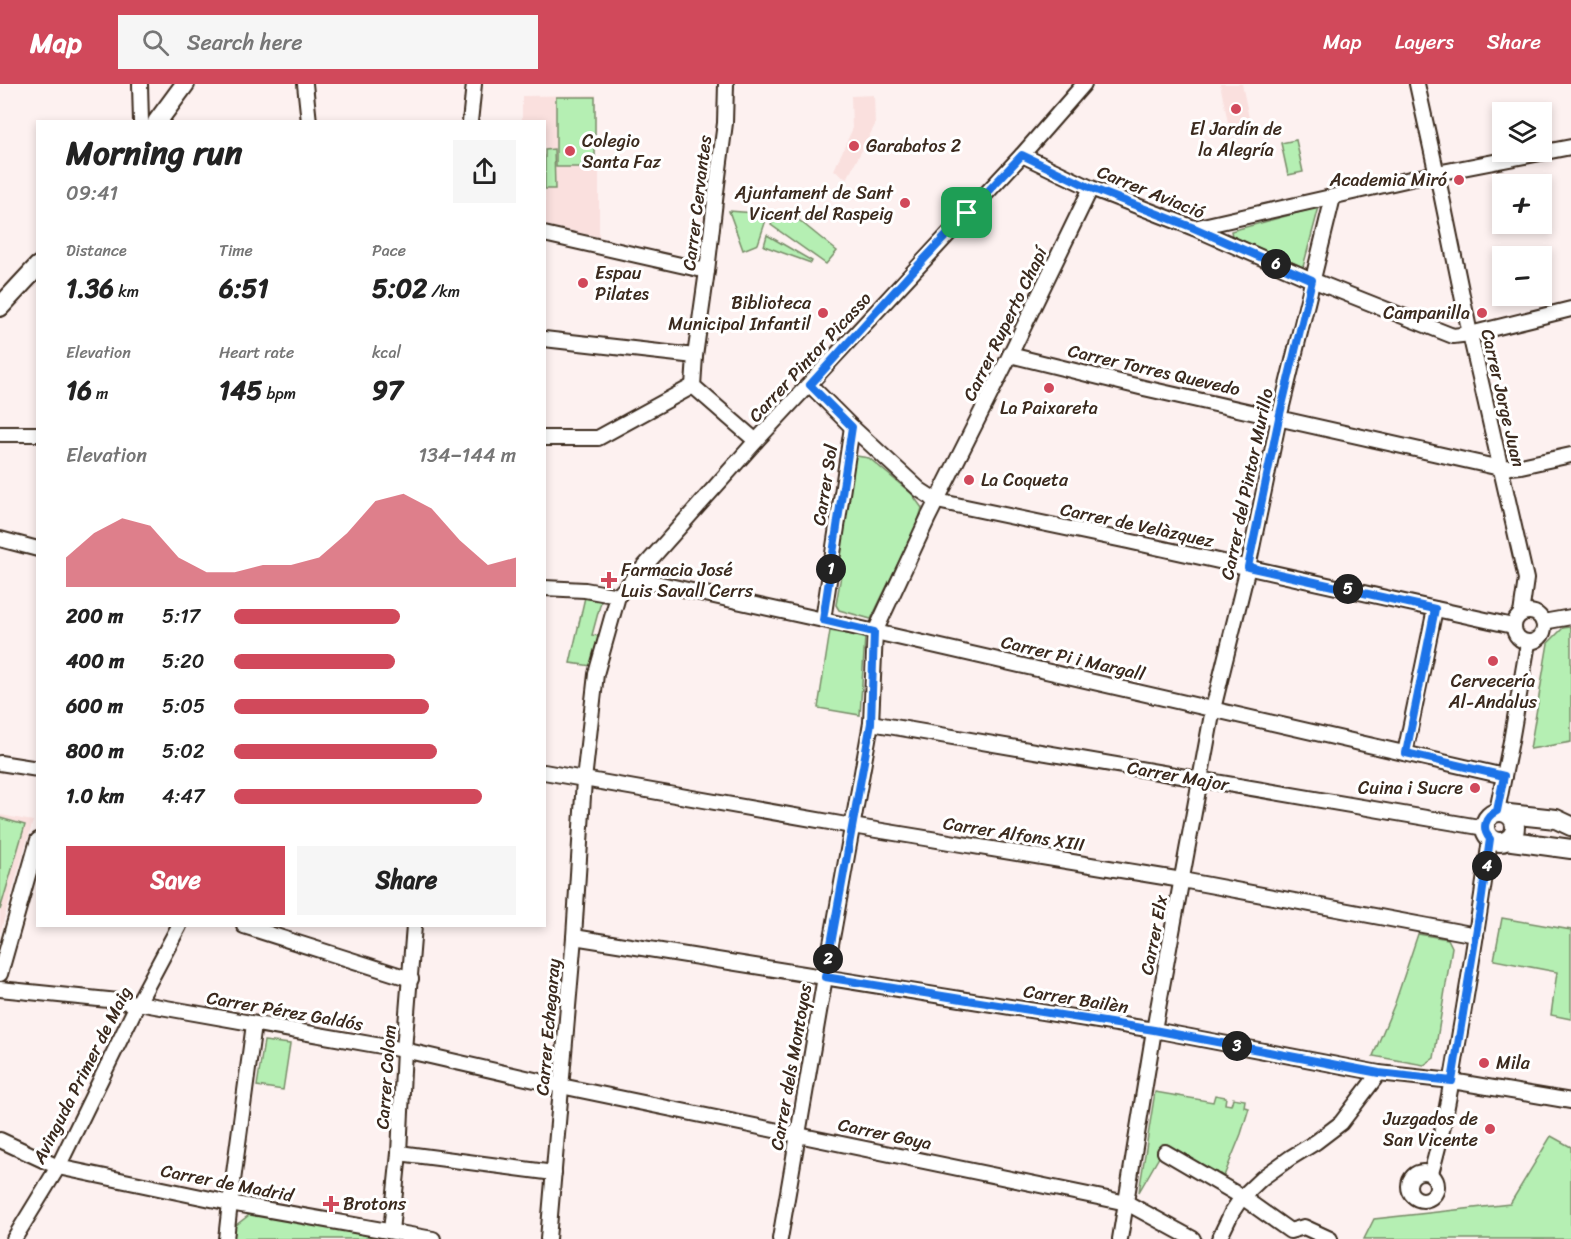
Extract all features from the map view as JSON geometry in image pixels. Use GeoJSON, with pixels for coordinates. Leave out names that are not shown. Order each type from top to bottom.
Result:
{"type":"FeatureCollection","features":[{"type":"Feature","properties":{"kind":"street"},"geometry":{"type":"LineString","coordinates":[[140,84],[141,120]]}},
{"type":"Feature","properties":{"kind":"street"},"geometry":{"type":"LineString","coordinates":[[158,120],[185,84]]}},
{"type":"Feature","properties":{"kind":"street"},"geometry":{"type":"LineString","coordinates":[[305,84],[309,120]]}},
{"type":"Feature","properties":{"kind":"street"},"geometry":{"type":"LineString","coordinates":[[470,120],[474,84]]}},
{"type":"Feature","properties":{"kind":"street","name":"Carrer Cervantes"},"geometry":{"type":"LineString","coordinates":[[693,386],[725,123],[726,84]]}},
{"type":"Feature","properties":{"kind":"street","name":"Carrer Pintor Picasso"},"geometry":{"type":"LineString","coordinates":[[596,674],[618,596],[756,441],[1022,155],[1084,84]]}},
{"type":"Feature","properties":{"kind":"street","name":"Carrer Jorge Juan"},"geometry":{"type":"LineString","coordinates":[[1417,84],[1470,334],[1526,579],[1521,614]]}},
{"type":"Feature","properties":{"kind":"street"},"geometry":{"type":"LineString","coordinates":[[1194,228],[1437,173],[1571,147]]}},
{"type":"Feature","properties":{"kind":"street","name":"Carrer Aviació"},"geometry":{"type":"LineString","coordinates":[[1022,155],[1091,188],[1194,228],[1312,280],[1453,336],[1470,334],[1571,309]]}},
{"type":"Feature","properties":{"kind":"street","name":"Carrer Ruperto Chapí"},"geometry":{"type":"LineString","coordinates":[[874,632],[927,518],[1091,188]]}},
{"type":"Feature","properties":{"kind":"street","name":"Carrer del Pintor Murillo"},"geometry":{"type":"LineString","coordinates":[[1201,780],[1213,709],[1248,567],[1279,418],[1333,197]]}},
{"type":"Feature","properties":{"kind":"street"},"geometry":{"type":"LineString","coordinates":[[546,234],[707,271]]}},
{"type":"Feature","properties":{"kind":"street"},"geometry":{"type":"LineString","coordinates":[[0,307],[36,268]]}},
{"type":"Feature","properties":{"kind":"street"},"geometry":{"type":"LineString","coordinates":[[546,339],[695,356]]}},
{"type":"Feature","properties":{"kind":"street","name":"Carrer Torres Quevedo"},"geometry":{"type":"LineString","coordinates":[[1010,355],[1144,388],[1500,468]]}},
{"type":"Feature","properties":{"kind":"street"},"geometry":{"type":"LineString","coordinates":[[810,385],[920,490],[937,501]]}},
{"type":"Feature","properties":{"kind":"street"},"geometry":{"type":"LineString","coordinates":[[546,438],[598,438],[693,386],[756,441]]}},
{"type":"Feature","properties":{"kind":"street","name":"Carrer Sol"},"geometry":{"type":"LineString","coordinates":[[823,620],[852,427]]}},
{"type":"Feature","properties":{"kind":"street"},"geometry":{"type":"LineString","coordinates":[[0,434],[36,434]]}},
{"type":"Feature","properties":{"kind":"street"},"geometry":{"type":"LineString","coordinates":[[1500,468],[1521,466],[1571,455]]}},
{"type":"Feature","properties":{"kind":"street","name":"Carrer de Velàzquez"},"geometry":{"type":"LineString","coordinates":[[937,501],[1513,626]]}},
{"type":"Feature","properties":{"kind":"street"},"geometry":{"type":"LineString","coordinates":[[0,538],[36,548]]}},
{"type":"Feature","properties":{"kind":"street","name":"Carrer Pi i Margall"},"geometry":{"type":"LineString","coordinates":[[633,578],[1504,776]]}},
{"type":"Feature","properties":{"kind":"street"},"geometry":{"type":"LineString","coordinates":[[546,588],[585,590],[618,596]]}},
{"type":"Feature","properties":{"kind":"street"},"geometry":{"type":"LineString","coordinates":[[1406,753],[1435,609]]}},
{"type":"Feature","properties":{"kind":"street"},"geometry":{"type":"LineString","coordinates":[[1535,613],[1543,622],[1544,629],[1539,639],[1532,643],[1516,637],[1513,626],[1516,618],[1521,614],[1535,613]]}},
{"type":"Feature","properties":{"kind":"street"},"geometry":{"type":"LineString","coordinates":[[1543,622],[1571,617]]}},
{"type":"Feature","properties":{"kind":"street"},"geometry":{"type":"LineString","coordinates":[[871,723],[874,632]]}},
{"type":"Feature","properties":{"kind":"street"},"geometry":{"type":"LineString","coordinates":[[1503,812],[1504,776],[1528,643]]}},
{"type":"Feature","properties":{"kind":"street","name":"Carrer Echegaray"},"geometry":{"type":"LineString","coordinates":[[548,1239],[574,937],[584,780],[596,674]]}},
{"type":"Feature","properties":{"kind":"street","name":"Carrer Major"},"geometry":{"type":"LineString","coordinates":[[871,723],[1201,780],[1487,833]]}},
{"type":"Feature","properties":{"kind":"street","name":"Carrer dels Montoyos"},"geometry":{"type":"LineString","coordinates":[[780,1239],[871,723]]}},
{"type":"Feature","properties":{"kind":"street"},"geometry":{"type":"LineString","coordinates":[[0,763],[36,769]]}},
{"type":"Feature","properties":{"kind":"street","name":"Carrer Alfons XIII"},"geometry":{"type":"LineString","coordinates":[[546,772],[852,826],[1182,880],[1476,935]]}},
{"type":"Feature","properties":{"kind":"street","name":"Carrer Elx"},"geometry":{"type":"LineString","coordinates":[[1120,1239],[1154,1030],[1201,780]]}},
{"type":"Feature","properties":{"kind":"street"},"geometry":{"type":"LineString","coordinates":[[1487,833],[1497,842],[1505,842],[1514,834],[1516,825],[1513,818],[1503,812]]}},
{"type":"Feature","properties":{"kind":"street"},"geometry":{"type":"LineString","coordinates":[[1431,1173],[1452,1081],[1476,935],[1487,818],[1491,814],[1503,812],[1556,819],[1570,825]]}},
{"type":"Feature","properties":{"kind":"street"},"geometry":{"type":"LineString","coordinates":[[1509,839],[1571,849]]}},
{"type":"Feature","properties":{"kind":"street"},"geometry":{"type":"LineString","coordinates":[[0,974],[36,847]]}},
{"type":"Feature","properties":{"kind":"street","name":"Avinguda Primer de Maig"},"geometry":{"type":"LineString","coordinates":[[14,1239],[58,1167],[138,1003],[178,927]]}},
{"type":"Feature","properties":{"kind":"street"},"geometry":{"type":"LineString","coordinates":[[247,927],[411,979]]}},
{"type":"Feature","properties":{"kind":"street","name":"Carrer Colom"},"geometry":{"type":"LineString","coordinates":[[391,1231],[399,1153],[414,927]]}},
{"type":"Feature","properties":{"kind":"street","name":"Carrer Bailèn"},"geometry":{"type":"LineString","coordinates":[[574,937],[1154,1030],[1379,1073],[1452,1081],[1571,1101]]}},
{"type":"Feature","properties":{"kind":"street","name":"Carrer Pérez Galdós"},"geometry":{"type":"LineString","coordinates":[[0,989],[138,1003],[405,1050],[561,1086]]}},
{"type":"Feature","properties":{"kind":"street"},"geometry":{"type":"LineString","coordinates":[[226,1239],[254,1024]]}},
{"type":"Feature","properties":{"kind":"street"},"geometry":{"type":"LineString","coordinates":[[1219,1239],[1242,1197],[1262,1178],[1341,1123],[1379,1073]]}},
{"type":"Feature","properties":{"kind":"street","name":"Carrer Goya"},"geometry":{"type":"LineString","coordinates":[[561,1086],[1127,1203],[1194,1239]]}},
{"type":"Feature","properties":{"kind":"street","name":"Carrer de Madrid"},"geometry":{"type":"LineString","coordinates":[[0,1140],[58,1167],[230,1203],[433,1239]]}},
{"type":"Feature","properties":{"kind":"street"},"geometry":{"type":"LineString","coordinates":[[1165,1152],[1242,1197],[1289,1235],[1304,1227],[1330,1239]]}},
{"type":"Feature","properties":{"kind":"street"},"geometry":{"type":"LineString","coordinates":[[399,1153],[554,1173]]}},
{"type":"Feature","properties":{"kind":"shaded area","name":"El Jardín de la Alegría"},"geometry":{"type":"Polygon","coordinates":[[[1220,84],[1242,84],[1250,123],[1229,127],[1220,84]]]}},
{"type":"Feature","properties":{"kind":"shaded area","name":"Colegio Santa Faz"},"geometry":{"type":"Polygon","coordinates":[[[596,95],[599,237],[546,225],[546,120],[522,120],[522,96],[596,95]]]}},
{"type":"Feature","properties":{"kind":"shaded area","name":"Garabatos 2"},"geometry":{"type":"Polygon","coordinates":[[[874,95],[875,125],[847,179],[834,170],[852,130],[851,96],[874,95]]]}},
{"type":"Feature","properties":{"kind":"shaded area"},"geometry":{"type":"Polygon","coordinates":[[[0,815],[33,821],[0,933],[0,815]]]}},
{"type":"Feature","properties":{"kind":"green space"},"geometry":{"type":"Polygon","coordinates":[[[556,97],[595,97],[595,167],[556,167],[556,97]]]}},
{"type":"Feature","properties":{"kind":"green space"},"geometry":{"type":"Polygon","coordinates":[[[1296,140],[1303,172],[1288,175],[1281,143],[1296,140]]]}},
{"type":"Feature","properties":{"kind":"green space"},"geometry":{"type":"Polygon","coordinates":[[[554,149],[555,189],[546,189],[546,150],[554,149]]]}},
{"type":"Feature","properties":{"kind":"green space"},"geometry":{"type":"Polygon","coordinates":[[[1319,207],[1303,267],[1232,236],[1231,231],[1319,207]]]}},
{"type":"Feature","properties":{"kind":"green space"},"geometry":{"type":"Polygon","coordinates":[[[729,211],[768,214],[758,244],[743,250],[729,211]]]}},
{"type":"Feature","properties":{"kind":"green space"},"geometry":{"type":"Polygon","coordinates":[[[776,216],[795,217],[837,251],[826,264],[771,225],[776,216]]]}},
{"type":"Feature","properties":{"kind":"green space"},"geometry":{"type":"Polygon","coordinates":[[[767,235],[812,261],[811,263],[764,246],[767,235]]]}},
{"type":"Feature","properties":{"kind":"green space"},"geometry":{"type":"Polygon","coordinates":[[[850,455],[869,458],[912,494],[922,508],[918,522],[871,619],[839,610],[836,605],[843,563],[834,560],[850,455]]]}},
{"type":"Feature","properties":{"kind":"green space"},"geometry":{"type":"Polygon","coordinates":[[[585,597],[602,598],[592,635],[600,636],[592,666],[570,663],[585,597]]]}},
{"type":"Feature","properties":{"kind":"green space"},"geometry":{"type":"Polygon","coordinates":[[[1571,627],[1571,742],[1530,749],[1548,643],[1563,628],[1571,627]]]}},
{"type":"Feature","properties":{"kind":"green space"},"geometry":{"type":"Polygon","coordinates":[[[830,631],[865,637],[860,715],[818,708],[830,631]]]}},
{"type":"Feature","properties":{"kind":"green space"},"geometry":{"type":"Polygon","coordinates":[[[0,818],[25,825],[0,910],[0,818]]]}},
{"type":"Feature","properties":{"kind":"green space"},"geometry":{"type":"Polygon","coordinates":[[[1502,918],[1571,930],[1571,1019],[1551,1015],[1557,972],[1494,960],[1502,918]]]}},
{"type":"Feature","properties":{"kind":"green space"},"geometry":{"type":"Polygon","coordinates":[[[1418,934],[1448,939],[1452,947],[1434,1058],[1424,1065],[1373,1056],[1395,1003],[1418,934]]]}},
{"type":"Feature","properties":{"kind":"green space"},"geometry":{"type":"Polygon","coordinates":[[[264,1041],[290,1044],[283,1090],[257,1086],[264,1041]]]}},
{"type":"Feature","properties":{"kind":"green space"},"geometry":{"type":"Polygon","coordinates":[[[1155,1092],[1213,1102],[1215,1095],[1226,1097],[1225,1104],[1231,1105],[1233,1098],[1245,1100],[1244,1107],[1249,1108],[1224,1176],[1166,1145],[1139,1192],[1155,1092]]]}},
{"type":"Feature","properties":{"kind":"green space"},"geometry":{"type":"Polygon","coordinates":[[[1551,1136],[1571,1147],[1571,1239],[1364,1239],[1374,1219],[1510,1204],[1551,1136]]]}},
{"type":"Feature","properties":{"kind":"green space"},"geometry":{"type":"Polygon","coordinates":[[[253,1212],[383,1236],[383,1239],[233,1239],[235,1226],[253,1212]]]}},
{"type":"Feature","properties":{"kind":"place","name":"El Jardín de la Alegría"},"geometry":{"type":"Point","coordinates":[1236,109]}},
{"type":"Feature","properties":{"kind":"place","name":"Garabatos 2"},"geometry":{"type":"Point","coordinates":[854,146]}},
{"type":"Feature","properties":{"kind":"place","name":"Colegio Santa Faz"},"geometry":{"type":"Point","coordinates":[570,151]}},
{"type":"Feature","properties":{"kind":"place","name":"Academia Miró"},"geometry":{"type":"Point","coordinates":[1459,180]}},
{"type":"Feature","properties":{"kind":"place","name":"Ajuntament de Sant Vicent del Raspeig"},"geometry":{"type":"Point","coordinates":[905,203]}},
{"type":"Feature","properties":{"kind":"place","name":"Espau Pilates"},"geometry":{"type":"Point","coordinates":[583,283]}},
{"type":"Feature","properties":{"kind":"place","name":"Biblioteca Municipal Infantil"},"geometry":{"type":"Point","coordinates":[823,313]}},
{"type":"Feature","properties":{"kind":"place","name":"Campanilla"},"geometry":{"type":"Point","coordinates":[1482,313]}},
{"type":"Feature","properties":{"kind":"place","name":"La Paixareta"},"geometry":{"type":"Point","coordinates":[1049,388]}},
{"type":"Feature","properties":{"kind":"place","name":"La Coqueta"},"geometry":{"type":"Point","coordinates":[969,480]}},
{"type":"Feature","properties":{"kind":"place","name":"Farmacia José Luis Savall Cerrs"},"geometry":{"type":"Point","coordinates":[609,580]}},
{"type":"Feature","properties":{"kind":"place","name":"Cervecería Al-Andalus"},"geometry":{"type":"Point","coordinates":[1493,661]}},
{"type":"Feature","properties":{"kind":"place","name":"Cuina i Sucre"},"geometry":{"type":"Point","coordinates":[1475,788]}},
{"type":"Feature","properties":{"kind":"place","name":"Mila"},"geometry":{"type":"Point","coordinates":[1484,1063]}},
{"type":"Feature","properties":{"kind":"place","name":"Juzgados de San Vicente"},"geometry":{"type":"Point","coordinates":[1490,1129]}},
{"type":"Feature","properties":{"kind":"place","name":"Brotons"},"geometry":{"type":"Point","coordinates":[331,1204]}},
{"type":"Feature","properties":{"kind":"route"},"geometry":{"type":"LineString","coordinates":[[1022,155],[1091,188],[1194,228],[1312,280],[1279,418],[1248,567],[1435,609],[1406,753],[1504,776],[1497,811],[1487,818],[1485,828],[1490,839],[1452,1081],[1379,1073],[1154,1030],[825,977],[871,723],[874,632],[823,620],[852,427],[810,385],[967,213],[1022,155]]}}]}
